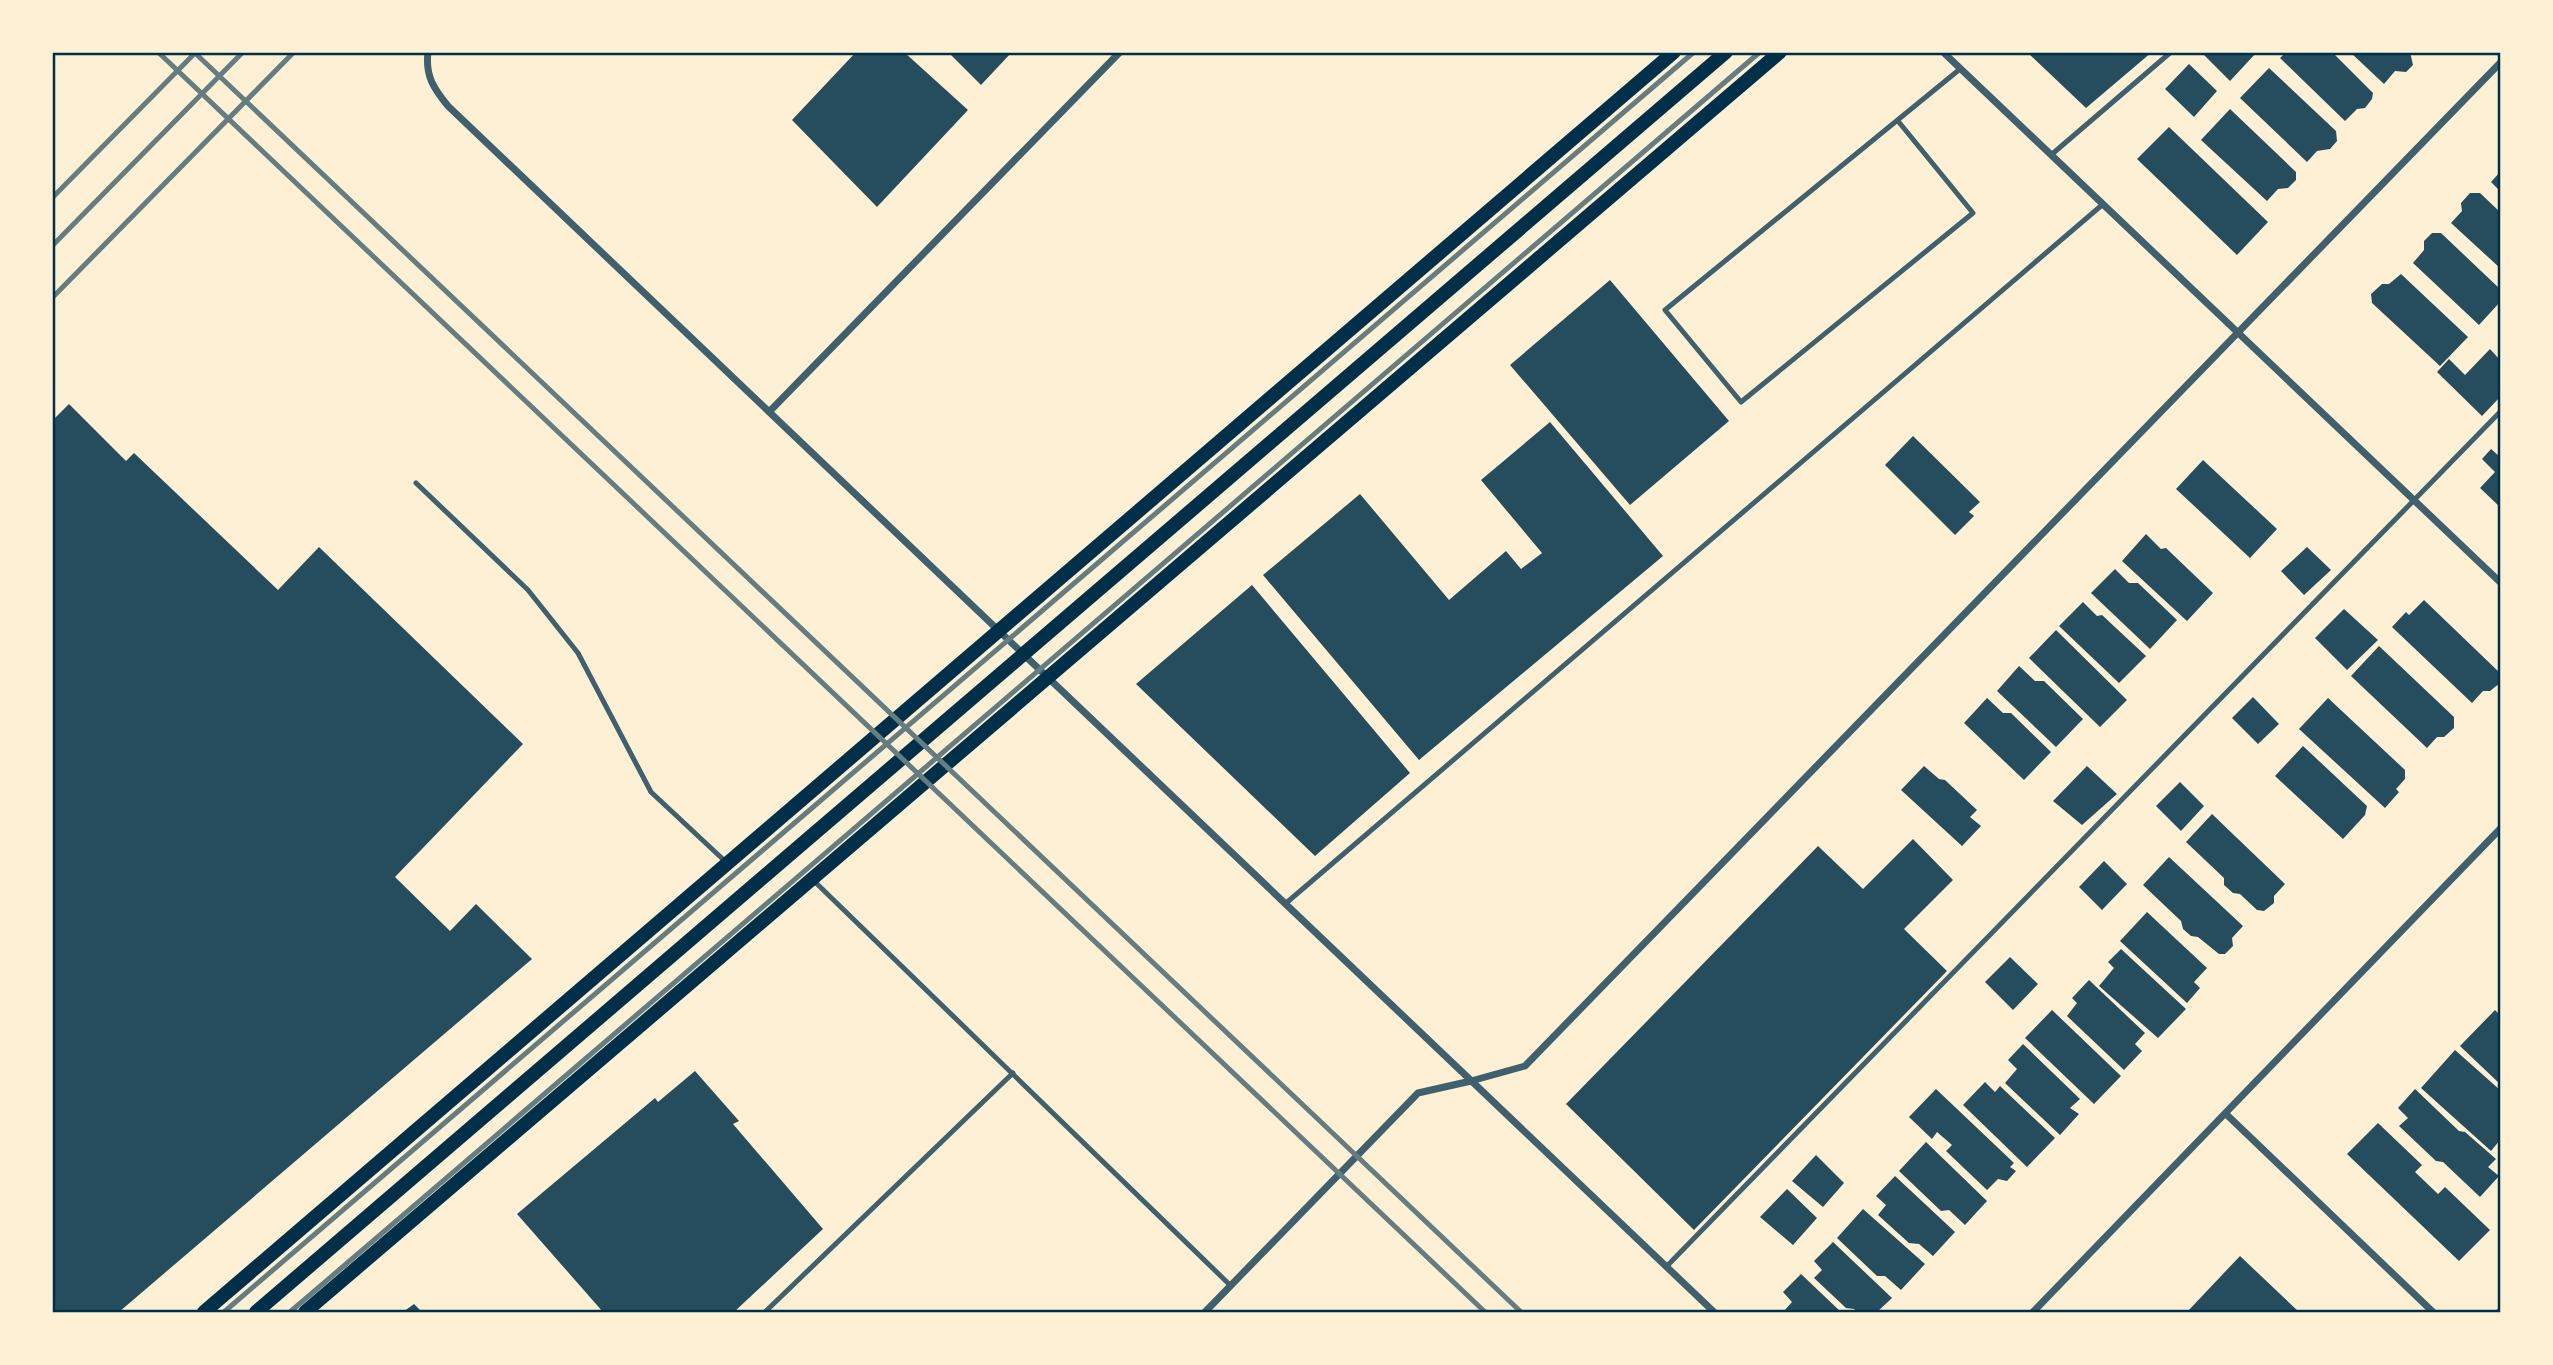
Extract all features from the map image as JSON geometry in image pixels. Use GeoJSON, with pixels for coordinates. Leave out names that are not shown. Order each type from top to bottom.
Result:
{"type":"FeatureCollection","features":[{"type":"Feature","properties":{"kind":"main road"},"geometry":{"type":"LineString","coordinates":[[204,1312],[1674,52]]}},
{"type":"Feature","properties":{"kind":"main road"},"geometry":{"type":"LineString","coordinates":[[256,1312],[1726,52]]}},
{"type":"Feature","properties":{"kind":"main road"},"geometry":{"type":"LineString","coordinates":[[305,1312],[1780,52]]}},
{"type":"Feature","properties":{"kind":"street"},"geometry":{"type":"LineString","coordinates":[[428,52],[426,66],[432,86],[448,106],[1714,1312]]}},
{"type":"Feature","properties":{"kind":"street"},"geometry":{"type":"LineString","coordinates":[[770,411],[1120,52]]}},
{"type":"Feature","properties":{"kind":"street"},"geometry":{"type":"LineString","coordinates":[[1943,52],[2501,582]]}},
{"type":"Feature","properties":{"kind":"street"},"geometry":{"type":"LineString","coordinates":[[1205,1312],[1418,1093],[1471,1082],[1525,1066],[2501,63]]}},
{"type":"Feature","properties":{"kind":"street"},"geometry":{"type":"LineString","coordinates":[[2033,1312],[2501,830]]}},
{"type":"Feature","properties":{"kind":"street"},"geometry":{"type":"LineString","coordinates":[[2225,1114],[2433,1312]]}},
{"type":"Feature","properties":{"kind":"lane"},"geometry":{"type":"LineString","coordinates":[[2051,155],[2171,52]]}},
{"type":"Feature","properties":{"kind":"lane"},"geometry":{"type":"LineString","coordinates":[[1898,121],[1973,213],[1741,402],[1665,310],[1960,69]]}},
{"type":"Feature","properties":{"kind":"lane"},"geometry":{"type":"LineString","coordinates":[[1285,904],[2102,205]]}},
{"type":"Feature","properties":{"kind":"lane"},"geometry":{"type":"LineString","coordinates":[[1667,1267],[2501,412]]}},
{"type":"Feature","properties":{"kind":"lane"},"geometry":{"type":"LineString","coordinates":[[416,484],[528,590],[578,653],[651,792],[727,863]]}},
{"type":"Feature","properties":{"kind":"lane"},"geometry":{"type":"LineString","coordinates":[[811,879],[1231,1286]]}},
{"type":"Feature","properties":{"kind":"lane"},"geometry":{"type":"LineString","coordinates":[[765,1312],[1013,1073]]}},
{"type":"Feature","properties":{"kind":"building"},"geometry":{"type":"Polygon","coordinates":[[[856,52],[904,52],[968,110],[877,207],[792,120],[856,52]]]}},
{"type":"Feature","properties":{"kind":"building"},"geometry":{"type":"Polygon","coordinates":[[[948,52],[1012,52],[981,85],[948,52]]]}},
{"type":"Feature","properties":{"kind":"building"},"geometry":{"type":"Polygon","coordinates":[[[2027,52],[2152,52],[2086,108],[2027,52]]]}},
{"type":"Feature","properties":{"kind":"building"},"geometry":{"type":"Polygon","coordinates":[[[2201,52],[2257,52],[2230,81],[2201,52]]]}},
{"type":"Feature","properties":{"kind":"building"},"geometry":{"type":"Polygon","coordinates":[[[2286,52],[2332,52],[2373,93],[2372,99],[2365,108],[2357,109],[2345,121],[2280,58],[2286,52]]]}},
{"type":"Feature","properties":{"kind":"building"},"geometry":{"type":"Polygon","coordinates":[[[2350,52],[2410,52],[2413,65],[2406,72],[2395,71],[2384,84],[2350,52]]]}},
{"type":"Feature","properties":{"kind":"building"},"geometry":{"type":"Polygon","coordinates":[[[2189,64],[2217,91],[2194,117],[2165,89],[2189,64]]]}},
{"type":"Feature","properties":{"kind":"building"},"geometry":{"type":"Polygon","coordinates":[[[2269,68],[2336,131],[2337,141],[2330,149],[2317,151],[2307,162],[2240,98],[2269,68]]]}},
{"type":"Feature","properties":{"kind":"building"},"geometry":{"type":"Polygon","coordinates":[[[2230,109],[2296,172],[2296,180],[2288,188],[2278,189],[2267,201],[2201,140],[2230,109]]]}},
{"type":"Feature","properties":{"kind":"building"},"geometry":{"type":"Polygon","coordinates":[[[2169,127],[2268,222],[2237,255],[2137,159],[2169,127]]]}},
{"type":"Feature","properties":{"kind":"building"},"geometry":{"type":"Polygon","coordinates":[[[2500,172],[2500,191],[2491,182],[2500,172]]]}},
{"type":"Feature","properties":{"kind":"building"},"geometry":{"type":"Polygon","coordinates":[[[2470,193],[2480,193],[2500,212],[2500,268],[2451,223],[2462,211],[2461,203],[2470,193]]]}},
{"type":"Feature","properties":{"kind":"building"},"geometry":{"type":"Polygon","coordinates":[[[2432,233],[2441,233],[2500,289],[2500,302],[2479,325],[2413,263],[2424,250],[2424,241],[2432,233]]]}},
{"type":"Feature","properties":{"kind":"building"},"geometry":{"type":"Polygon","coordinates":[[[2401,274],[2468,337],[2440,366],[2372,303],[2371,294],[2382,284],[2389,284],[2401,274]]]}},
{"type":"Feature","properties":{"kind":"building"},"geometry":{"type":"Polygon","coordinates":[[[1610,280],[1729,421],[1630,505],[1510,365],[1610,280]]]}},
{"type":"Feature","properties":{"kind":"building"},"geometry":{"type":"Polygon","coordinates":[[[2490,349],[2500,360],[2500,397],[2482,416],[2437,372],[2449,359],[2465,375],[2490,349]]]}},
{"type":"Feature","properties":{"kind":"building"},"geometry":{"type":"Polygon","coordinates":[[[69,404],[126,461],[134,453],[278,590],[319,547],[523,744],[395,877],[450,931],[476,904],[532,959],[119,1312],[52,1312],[52,421],[69,404]]]}},
{"type":"Feature","properties":{"kind":"building"},"geometry":{"type":"Polygon","coordinates":[[[1550,422],[1663,556],[1419,760],[1263,575],[1360,494],[1449,600],[1506,551],[1521,569],[1542,553],[1481,480],[1550,422]]]}},
{"type":"Feature","properties":{"kind":"building"},"geometry":{"type":"Polygon","coordinates":[[[1913,436],[1980,502],[1969,512],[1974,516],[1955,535],[1885,465],[1913,436]]]}},
{"type":"Feature","properties":{"kind":"building"},"geometry":{"type":"Polygon","coordinates":[[[2491,449],[2499,456],[2500,453],[2500,507],[2480,488],[2495,472],[2482,459],[2491,449]]]}},
{"type":"Feature","properties":{"kind":"building"},"geometry":{"type":"Polygon","coordinates":[[[2203,460],[2277,529],[2250,558],[2176,489],[2203,460]]]}},
{"type":"Feature","properties":{"kind":"building"},"geometry":{"type":"Polygon","coordinates":[[[2146,534],[2161,549],[2166,548],[2213,593],[2187,621],[2122,561],[2146,534]]]}},
{"type":"Feature","properties":{"kind":"building"},"geometry":{"type":"Polygon","coordinates":[[[2307,547],[2331,570],[2304,595],[2281,571],[2307,547]]]}},
{"type":"Feature","properties":{"kind":"building"},"geometry":{"type":"Polygon","coordinates":[[[2115,569],[2129,583],[2138,583],[2177,620],[2150,649],[2091,593],[2115,569]]]}},
{"type":"Feature","properties":{"kind":"building"},"geometry":{"type":"Polygon","coordinates":[[[1252,585],[1410,773],[1315,856],[1136,684],[1252,585]]]}},
{"type":"Feature","properties":{"kind":"building"},"geometry":{"type":"Polygon","coordinates":[[[2424,600],[2500,673],[2500,683],[2490,691],[2483,691],[2472,703],[2392,627],[2406,612],[2409,615],[2424,600]]]}},
{"type":"Feature","properties":{"kind":"building"},"geometry":{"type":"Polygon","coordinates":[[[2083,602],[2097,616],[2102,615],[2146,656],[2119,683],[2059,626],[2083,602]]]}},
{"type":"Feature","properties":{"kind":"building"},"geometry":{"type":"Polygon","coordinates":[[[2344,609],[2378,640],[2347,670],[2315,638],[2344,609]]]}},
{"type":"Feature","properties":{"kind":"building"},"geometry":{"type":"Polygon","coordinates":[[[2056,630],[2127,700],[2100,727],[2029,658],[2056,630]]]}},
{"type":"Feature","properties":{"kind":"building"},"geometry":{"type":"Polygon","coordinates":[[[2379,646],[2454,717],[2454,728],[2444,737],[2437,737],[2427,748],[2351,676],[2379,646]]]}},
{"type":"Feature","properties":{"kind":"building"},"geometry":{"type":"Polygon","coordinates":[[[2019,666],[2035,681],[2044,681],[2083,719],[2056,747],[1997,691],[2019,666]]]}},
{"type":"Feature","properties":{"kind":"building"},"geometry":{"type":"Polygon","coordinates":[[[2253,697],[2279,724],[2258,744],[2232,718],[2253,697]]]}},
{"type":"Feature","properties":{"kind":"building"},"geometry":{"type":"Polygon","coordinates":[[[1987,698],[2003,713],[2011,713],[2051,752],[2024,780],[1964,723],[1987,698]]]}},
{"type":"Feature","properties":{"kind":"building"},"geometry":{"type":"Polygon","coordinates":[[[2328,698],[2405,770],[2405,779],[2396,789],[2399,792],[2385,808],[2299,729],[2328,698]]]}},
{"type":"Feature","properties":{"kind":"building"},"geometry":{"type":"Polygon","coordinates":[[[2303,746],[2367,806],[2365,815],[2343,839],[2275,776],[2303,746]]]}},
{"type":"Feature","properties":{"kind":"building"},"geometry":{"type":"Polygon","coordinates":[[[1924,766],[1939,779],[1945,780],[1977,810],[1970,817],[1981,826],[1962,846],[1901,790],[1924,766]]]}},
{"type":"Feature","properties":{"kind":"building"},"geometry":{"type":"Polygon","coordinates":[[[2087,766],[2117,794],[2082,825],[2053,801],[2087,766]]]}},
{"type":"Feature","properties":{"kind":"building"},"geometry":{"type":"Polygon","coordinates":[[[2180,782],[2204,806],[2181,831],[2156,806],[2180,782]]]}},
{"type":"Feature","properties":{"kind":"building"},"geometry":{"type":"Polygon","coordinates":[[[2212,814],[2285,884],[2274,896],[2274,903],[2264,911],[2257,910],[2240,894],[2233,893],[2224,885],[2224,878],[2186,842],[2212,814]]]}},
{"type":"Feature","properties":{"kind":"building"},"geometry":{"type":"Polygon","coordinates":[[[1913,839],[1953,880],[1904,929],[1947,971],[1694,1230],[1566,1104],[1818,846],[1863,889],[1913,839]]]}},
{"type":"Feature","properties":{"kind":"building"},"geometry":{"type":"Polygon","coordinates":[[[2169,857],[2243,926],[2232,938],[2233,946],[2225,954],[2219,954],[2198,937],[2191,936],[2183,929],[2181,921],[2143,885],[2169,857]]]}},
{"type":"Feature","properties":{"kind":"building"},"geometry":{"type":"Polygon","coordinates":[[[2104,861],[2127,884],[2102,910],[2079,887],[2104,861]]]}},
{"type":"Feature","properties":{"kind":"building"},"geometry":{"type":"Polygon","coordinates":[[[2147,912],[2207,968],[2194,982],[2200,988],[2187,1003],[2120,941],[2147,912]]]}},
{"type":"Feature","properties":{"kind":"building"},"geometry":{"type":"Polygon","coordinates":[[[2121,949],[2186,1009],[2158,1038],[2099,986],[2114,968],[2108,962],[2121,949]]]}},
{"type":"Feature","properties":{"kind":"building"},"geometry":{"type":"Polygon","coordinates":[[[2010,957],[2038,984],[2013,1010],[1985,982],[2010,957]]]}},
{"type":"Feature","properties":{"kind":"building"},"geometry":{"type":"Polygon","coordinates":[[[2089,980],[2145,1033],[2135,1044],[2142,1051],[2124,1070],[2067,1016],[2077,1003],[2072,998],[2089,980]]]}},
{"type":"Feature","properties":{"kind":"building"},"geometry":{"type":"Polygon","coordinates":[[[2052,1010],[2121,1076],[2094,1104],[2025,1038],[2052,1010]]]}},
{"type":"Feature","properties":{"kind":"building"},"geometry":{"type":"Polygon","coordinates":[[[2495,1010],[2500,1015],[2500,1084],[2460,1046],[2495,1010]]]}},
{"type":"Feature","properties":{"kind":"building"},"geometry":{"type":"Polygon","coordinates":[[[2023,1044],[2080,1099],[2070,1108],[2079,1114],[2060,1135],[2005,1083],[2017,1069],[2008,1060],[2023,1044]]]}},
{"type":"Feature","properties":{"kind":"building"},"geometry":{"type":"Polygon","coordinates":[[[2455,1050],[2500,1090],[2500,1140],[2491,1151],[2421,1088],[2455,1050]]]}},
{"type":"Feature","properties":{"kind":"building"},"geometry":{"type":"Polygon","coordinates":[[[695,1071],[739,1121],[733,1124],[823,1229],[734,1312],[603,1312],[517,1214],[655,1098],[658,1102],[695,1071]]]}},
{"type":"Feature","properties":{"kind":"building"},"geometry":{"type":"Polygon","coordinates":[[[1985,1082],[1995,1092],[2000,1086],[2055,1138],[2027,1167],[1963,1105],[1985,1082]]]}},
{"type":"Feature","properties":{"kind":"building"},"geometry":{"type":"Polygon","coordinates":[[[1936,1089],[2014,1163],[2010,1167],[2016,1171],[2007,1181],[1998,1179],[1987,1190],[1946,1151],[1952,1145],[1937,1132],[1932,1139],[1909,1117],[1936,1089]]]}},
{"type":"Feature","properties":{"kind":"building"},"geometry":{"type":"Polygon","coordinates":[[[2415,1089],[2459,1131],[2465,1132],[2496,1159],[2488,1167],[2499,1176],[2480,1197],[2399,1126],[2408,1118],[2398,1108],[2415,1089]]]}},
{"type":"Feature","properties":{"kind":"building"},"geometry":{"type":"Polygon","coordinates":[[[2378,1123],[2422,1165],[2415,1172],[2438,1194],[2445,1187],[2490,1230],[2459,1261],[2347,1154],[2378,1123]]]}},
{"type":"Feature","properties":{"kind":"building"},"geometry":{"type":"Polygon","coordinates":[[[1926,1142],[1987,1201],[1965,1225],[1949,1210],[1941,1211],[1899,1171],[1926,1142]]]}},
{"type":"Feature","properties":{"kind":"building"},"geometry":{"type":"Polygon","coordinates":[[[1816,1155],[1844,1183],[1823,1207],[1792,1181],[1816,1155]]]}},
{"type":"Feature","properties":{"kind":"building"},"geometry":{"type":"Polygon","coordinates":[[[1895,1176],[1955,1232],[1933,1256],[1919,1244],[1909,1243],[1878,1215],[1886,1205],[1876,1196],[1895,1176]]]}},
{"type":"Feature","properties":{"kind":"building"},"geometry":{"type":"Polygon","coordinates":[[[1787,1189],[1817,1218],[1793,1245],[1760,1217],[1787,1189]]]}},
{"type":"Feature","properties":{"kind":"building"},"geometry":{"type":"Polygon","coordinates":[[[1863,1209],[1925,1264],[1901,1290],[1885,1276],[1877,1276],[1837,1238],[1863,1209]]]}},
{"type":"Feature","properties":{"kind":"building"},"geometry":{"type":"Polygon","coordinates":[[[1833,1242],[1892,1298],[1877,1312],[1858,1312],[1846,1308],[1814,1278],[1822,1270],[1814,1261],[1833,1242]]]}},
{"type":"Feature","properties":{"kind":"building"},"geometry":{"type":"Polygon","coordinates":[[[2240,1256],[2299,1312],[2187,1312],[2240,1256]]]}},
{"type":"Feature","properties":{"kind":"building"},"geometry":{"type":"Polygon","coordinates":[[[1801,1274],[1841,1312],[1784,1311],[1792,1302],[1783,1292],[1801,1274]]]}},
{"type":"Feature","properties":{"kind":"building"},"geometry":{"type":"Polygon","coordinates":[[[414,1304],[422,1312],[403,1312],[414,1304]]]}},
{"type":"Feature","properties":{"kind":"railway"},"geometry":{"type":"LineString","coordinates":[[158,52],[1485,1312]]}},
{"type":"Feature","properties":{"kind":"railway"},"geometry":{"type":"LineString","coordinates":[[194,52],[1521,1312]]}},
{"type":"Feature","properties":{"kind":"railway"},"geometry":{"type":"LineString","coordinates":[[52,198],[196,52]]}},
{"type":"Feature","properties":{"kind":"railway"},"geometry":{"type":"LineString","coordinates":[[52,246],[243,52]]}},
{"type":"Feature","properties":{"kind":"railway"},"geometry":{"type":"LineString","coordinates":[[52,298],[294,52]]}},
{"type":"Feature","properties":{"kind":"railway"},"geometry":{"type":"LineString","coordinates":[[224,1312],[1694,52]]}},
{"type":"Feature","properties":{"kind":"railway"},"geometry":{"type":"LineString","coordinates":[[290,1312],[1760,52]]}}]}
